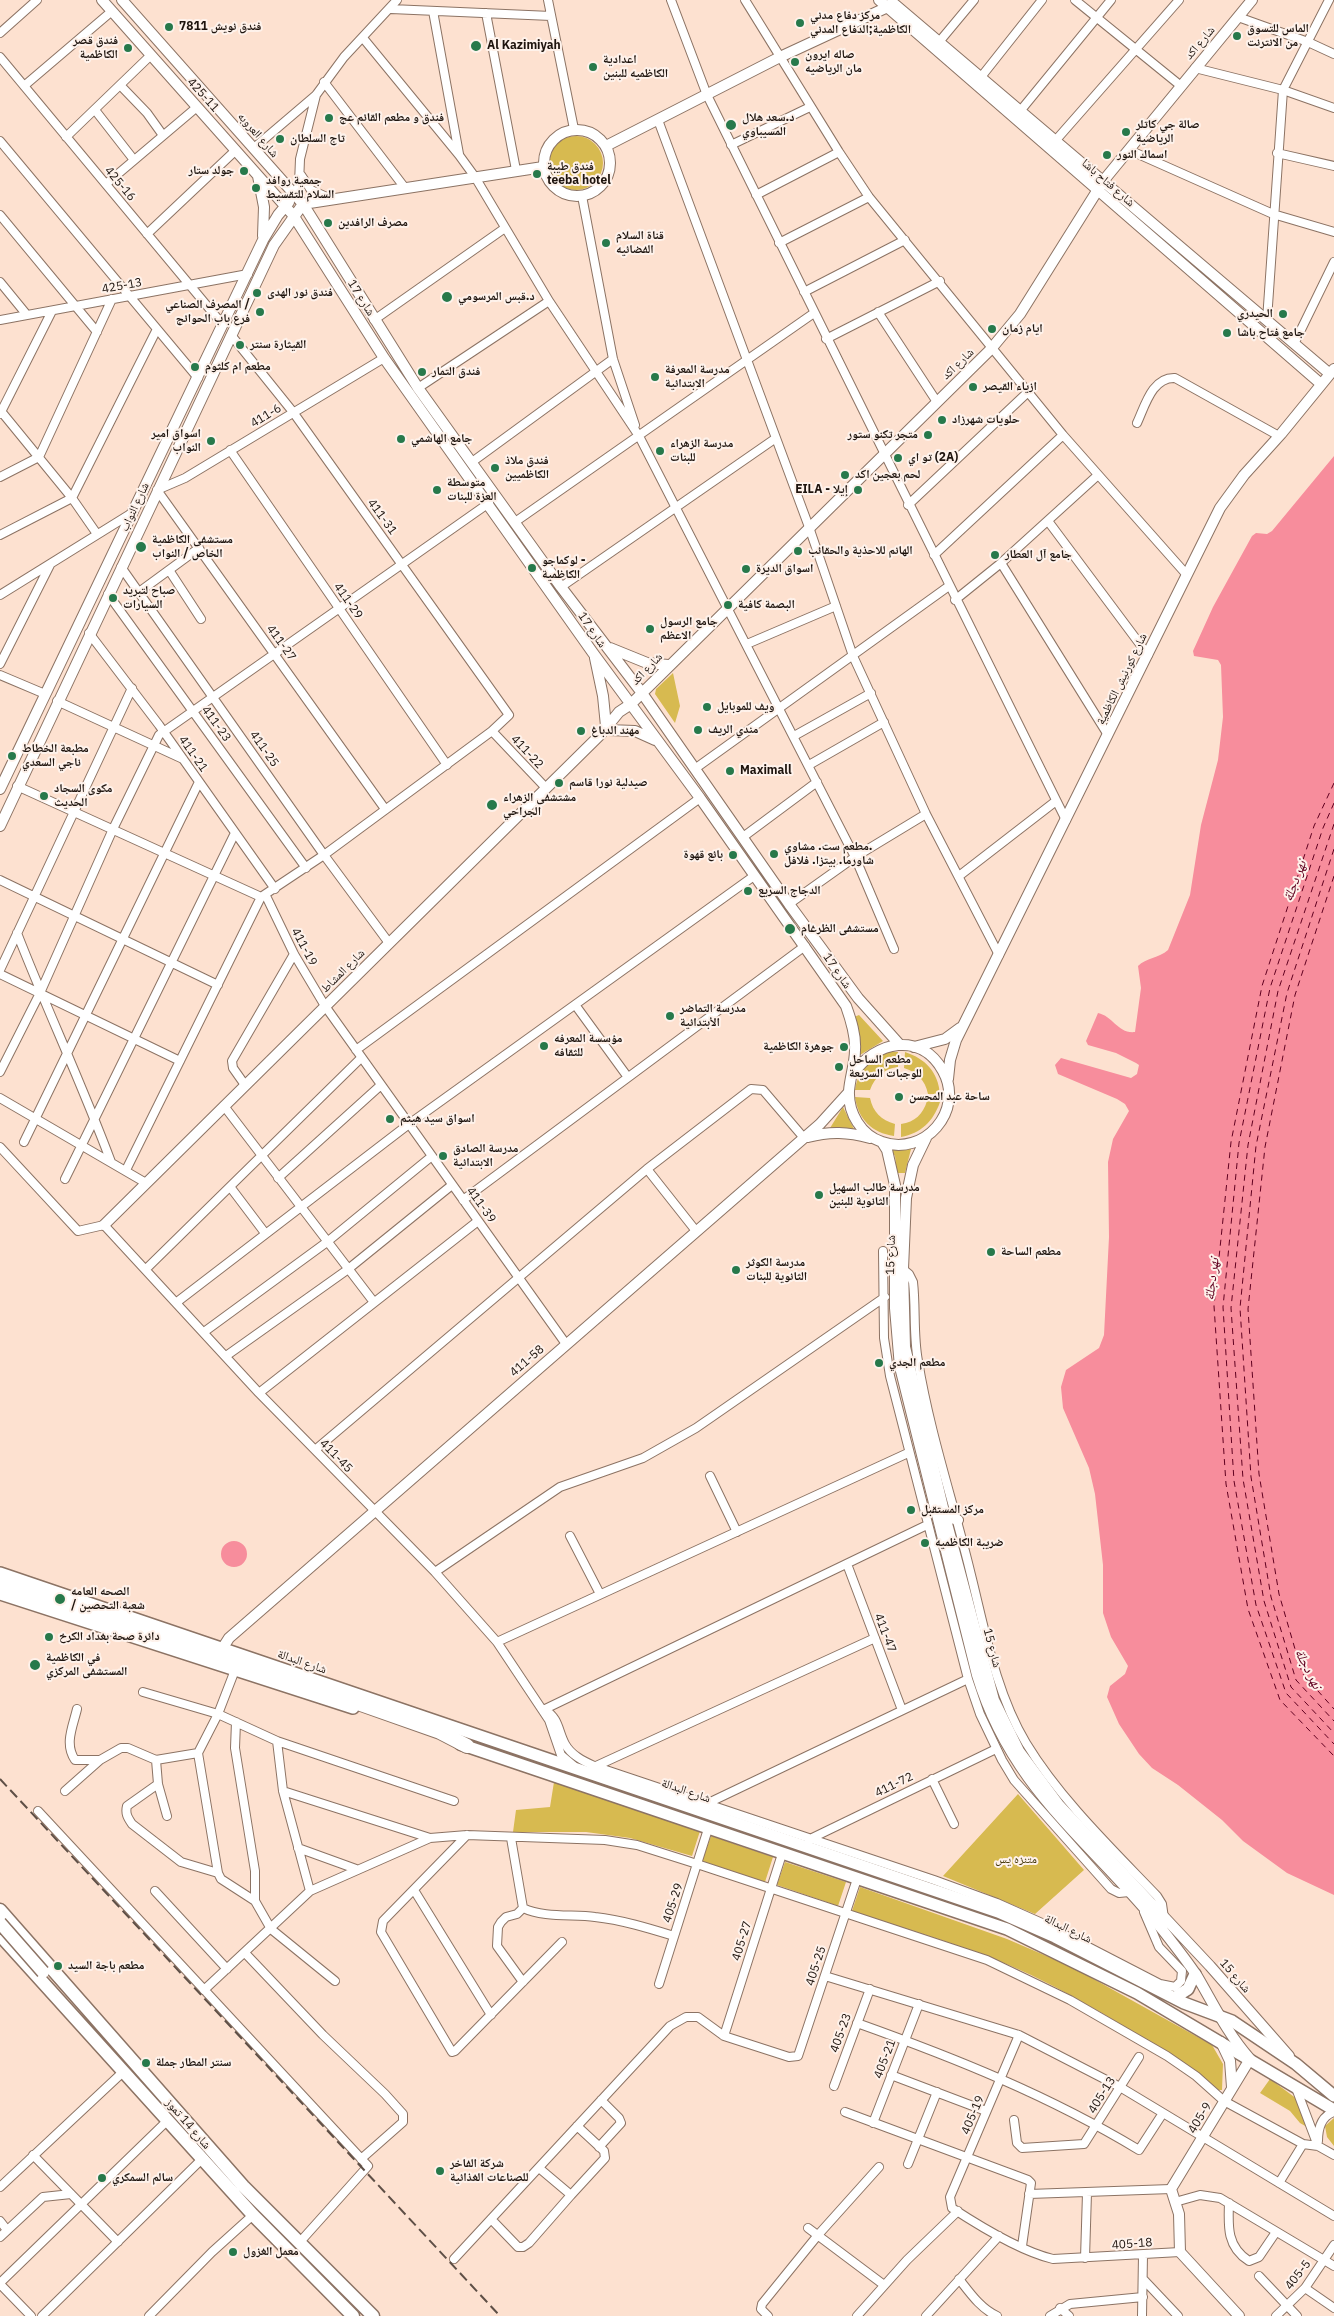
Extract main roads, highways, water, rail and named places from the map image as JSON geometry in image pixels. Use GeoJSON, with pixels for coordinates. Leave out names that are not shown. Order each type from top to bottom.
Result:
{"type":"FeatureCollection","features":[{"type":"Feature","properties":{"kind":"highway"},"geometry":{"type":"LineString","coordinates":[[0,1583],[240,1667],[440,1732],[467,1746]]}},
{"type":"Feature","properties":{"kind":"main road","name":"شارع البدالة"},"geometry":{"type":"LineString","coordinates":[[0,1573],[578,1769],[593,1770],[809,1843],[1017,1920],[1174,1998],[1239,2024],[1296,2064],[1334,2096]]}},
{"type":"Feature","properties":{"kind":"main road"},"geometry":{"type":"LineString","coordinates":[[0,1594],[240,1667]]}},
{"type":"Feature","properties":{"kind":"main road","name":"شارع البدالة"},"geometry":{"type":"LineString","coordinates":[[467,1746],[702,1827],[991,1923],[1023,1936],[1107,1977],[1250,2059],[1334,2111]]}},
{"type":"Feature","properties":{"kind":"main road"},"geometry":{"type":"LineString","coordinates":[[702,1827],[703,1807]]}},
{"type":"Feature","properties":{"kind":"main road"},"geometry":{"type":"LineString","coordinates":[[0,1910],[9,1931],[0,1935]]}},
{"type":"Feature","properties":{"kind":"main road"},"geometry":{"type":"LineString","coordinates":[[6,1923],[42,1972],[137,2074],[147,2087],[157,2109]]}},
{"type":"Feature","properties":{"kind":"main road","name":"شارع 14 تموز"},"geometry":{"type":"LineString","coordinates":[[6,1923],[243,2186],[373,2316]]}},
{"type":"Feature","properties":{"kind":"main road","name":"شارع 14 تموز"},"geometry":{"type":"LineString","coordinates":[[0,1935],[202,2160],[253,2215],[353,2316]]}},
{"type":"Feature","properties":{"kind":"main road"},"geometry":{"type":"LineString","coordinates":[[1174,1998],[1188,1989],[1195,1974]]}},
{"type":"Feature","properties":{"kind":"water","name":"نهر دجلة"},"geometry":{"type":"Polygon","coordinates":[[[1334,456],[1334,1895],[1287,1873],[1243,1841],[1222,1820],[1178,1785],[1152,1768],[1139,1754],[1119,1724],[1107,1697],[1110,1686],[1125,1674],[1128,1666],[1111,1637],[1103,1613],[1103,1565],[1095,1494],[1089,1468],[1063,1408],[1061,1387],[1066,1370],[1099,1348],[1104,1335],[1109,1237],[1108,1162],[1113,1139],[1129,1111],[1125,1104],[1117,1099],[1058,1074],[1055,1065],[1061,1058],[1131,1078],[1137,1074],[1139,1065],[1136,1063],[1116,1053],[1088,1045],[1086,1041],[1098,1013],[1108,1018],[1120,1028],[1129,1032],[1135,1032],[1141,988],[1138,966],[1168,950],[1190,895],[1201,825],[1218,760],[1223,717],[1221,665],[1218,660],[1194,656],[1193,651],[1213,607],[1252,536],[1256,533],[1267,534],[1272,531],[1334,456]]]}},
{"type":"Feature","properties":{"kind":"water"},"geometry":{"type":"Polygon","coordinates":[[[234,1541],[243,1545],[247,1554],[243,1563],[234,1567],[225,1563],[221,1554],[225,1545],[234,1541]]]}},
{"type":"Feature","properties":{"kind":"railway"},"geometry":{"type":"LineString","coordinates":[[0,1779],[500,2316]]}},
{"type":"Feature","properties":{"kind":"place","name":"مركز دفاع مدني الكاظمية;الدفاع المدني"},"geometry":{"type":"Point","coordinates":[800,23]}},
{"type":"Feature","properties":{"kind":"place","name":"فندق نويش 7811"},"geometry":{"type":"Point","coordinates":[169,27]}},
{"type":"Feature","properties":{"kind":"place","name":"الماس للتسوق من الانترنت"},"geometry":{"type":"Point","coordinates":[1237,36]}},
{"type":"Feature","properties":{"kind":"place","name":"Al Kazimiyah"},"geometry":{"type":"Point","coordinates":[476,46]}},
{"type":"Feature","properties":{"kind":"place","name":"فندق قصر الكاظمية"},"geometry":{"type":"Point","coordinates":[128,48]}},
{"type":"Feature","properties":{"kind":"place","name":"صاله ايرون مان الرياضيه"},"geometry":{"type":"Point","coordinates":[795,62]}},
{"type":"Feature","properties":{"kind":"place","name":"اعدادية الكاظميه للبنين"},"geometry":{"type":"Point","coordinates":[593,67]}},
{"type":"Feature","properties":{"kind":"place","name":"فندق و مطعم القائم عج"},"geometry":{"type":"Point","coordinates":[329,118]}},
{"type":"Feature","properties":{"kind":"place","name":"د.سعد هلال المسيباوي"},"geometry":{"type":"Point","coordinates":[731,125]}},
{"type":"Feature","properties":{"kind":"place","name":"صالة جي كاتلر الرياضية"},"geometry":{"type":"Point","coordinates":[1126,132]}},
{"type":"Feature","properties":{"kind":"place","name":"تاج السلطان"},"geometry":{"type":"Point","coordinates":[280,139]}},
{"type":"Feature","properties":{"kind":"place","name":"اسماك النور"},"geometry":{"type":"Point","coordinates":[1107,155]}},
{"type":"Feature","properties":{"kind":"place","name":"جولد ستار"},"geometry":{"type":"Point","coordinates":[244,171]}},
{"type":"Feature","properties":{"kind":"place","name":"فندق طيبة teeba hotel"},"geometry":{"type":"Point","coordinates":[537,174]}},
{"type":"Feature","properties":{"kind":"place","name":"جمعية روافد السلام للتقسيط"},"geometry":{"type":"Point","coordinates":[256,188]}},
{"type":"Feature","properties":{"kind":"place","name":"مصرف الرافدين"},"geometry":{"type":"Point","coordinates":[328,223]}},
{"type":"Feature","properties":{"kind":"place","name":"قناة السلام الفضائيه"},"geometry":{"type":"Point","coordinates":[606,243]}},
{"type":"Feature","properties":{"kind":"place","name":"فندق نور الهدى"},"geometry":{"type":"Point","coordinates":[257,293]}},
{"type":"Feature","properties":{"kind":"place","name":"د.قبس المرسومي"},"geometry":{"type":"Point","coordinates":[447,297]}},
{"type":"Feature","properties":{"kind":"place","name":"المصرف الصناعي / فرع باب الحوائج"},"geometry":{"type":"Point","coordinates":[260,312]}},
{"type":"Feature","properties":{"kind":"place","name":"الحيدري"},"geometry":{"type":"Point","coordinates":[1283,314]}},
{"type":"Feature","properties":{"kind":"place","name":"ايام زمان"},"geometry":{"type":"Point","coordinates":[992,329]}},
{"type":"Feature","properties":{"kind":"place","name":"جامع فتاح باشا"},"geometry":{"type":"Point","coordinates":[1227,333]}},
{"type":"Feature","properties":{"kind":"place","name":"القيثارة سنتر"},"geometry":{"type":"Point","coordinates":[240,345]}},
{"type":"Feature","properties":{"kind":"place","name":"مطعم ام كلثوم"},"geometry":{"type":"Point","coordinates":[195,367]}},
{"type":"Feature","properties":{"kind":"place","name":"فندق التمار"},"geometry":{"type":"Point","coordinates":[422,372]}},
{"type":"Feature","properties":{"kind":"place","name":"مدرسة المعرفة الابتدائية"},"geometry":{"type":"Point","coordinates":[655,377]}},
{"type":"Feature","properties":{"kind":"place","name":"ازياء القيصر"},"geometry":{"type":"Point","coordinates":[973,387]}},
{"type":"Feature","properties":{"kind":"place","name":"حلويات شهرزاد"},"geometry":{"type":"Point","coordinates":[942,420]}},
{"type":"Feature","properties":{"kind":"place","name":"متجر تكنو ستور"},"geometry":{"type":"Point","coordinates":[928,435]}},
{"type":"Feature","properties":{"kind":"place","name":"جامع الهاشمي"},"geometry":{"type":"Point","coordinates":[401,439]}},
{"type":"Feature","properties":{"kind":"place","name":"اسواق امير النواب"},"geometry":{"type":"Point","coordinates":[211,441]}},
{"type":"Feature","properties":{"kind":"place","name":"مدرسة الزهراء للبنات"},"geometry":{"type":"Point","coordinates":[660,451]}},
{"type":"Feature","properties":{"kind":"place","name":"تو اي (2A)"},"geometry":{"type":"Point","coordinates":[898,458]}},
{"type":"Feature","properties":{"kind":"place","name":"فندق ملاذ الكاظميين"},"geometry":{"type":"Point","coordinates":[495,468]}},
{"type":"Feature","properties":{"kind":"place","name":"لحم بعجين اكد"},"geometry":{"type":"Point","coordinates":[845,475]}},
{"type":"Feature","properties":{"kind":"place","name":"متوسطة العزة للبنات"},"geometry":{"type":"Point","coordinates":[437,490]}},
{"type":"Feature","properties":{"kind":"place","name":"EILA - إيلا"},"geometry":{"type":"Point","coordinates":[858,490]}},
{"type":"Feature","properties":{"kind":"place","name":"مستشفى الكاظمية الخاص / النواب"},"geometry":{"type":"Point","coordinates":[141,547]}},
{"type":"Feature","properties":{"kind":"place","name":"الهانم للاحذية والحقائب"},"geometry":{"type":"Point","coordinates":[798,551]}},
{"type":"Feature","properties":{"kind":"place","name":"جامع آل العطار"},"geometry":{"type":"Point","coordinates":[995,555]}},
{"type":"Feature","properties":{"kind":"place","name":"لوكماجو - الكاظمية"},"geometry":{"type":"Point","coordinates":[532,568]}},
{"type":"Feature","properties":{"kind":"place","name":"اسواق الديرة"},"geometry":{"type":"Point","coordinates":[746,569]}},
{"type":"Feature","properties":{"kind":"place","name":"صباح لتبريد السيارات"},"geometry":{"type":"Point","coordinates":[113,598]}},
{"type":"Feature","properties":{"kind":"place","name":"البصمة كافية"},"geometry":{"type":"Point","coordinates":[728,605]}},
{"type":"Feature","properties":{"kind":"place","name":"جامع الرسول الاعظم"},"geometry":{"type":"Point","coordinates":[650,629]}},
{"type":"Feature","properties":{"kind":"place","name":"ويف للموبايل"},"geometry":{"type":"Point","coordinates":[707,707]}},
{"type":"Feature","properties":{"kind":"place","name":"مندي الريف"},"geometry":{"type":"Point","coordinates":[698,730]}},
{"type":"Feature","properties":{"kind":"place","name":"مهند الدباغ"},"geometry":{"type":"Point","coordinates":[581,731]}},
{"type":"Feature","properties":{"kind":"place","name":"مطبعة الخطاط ناجي السعدي"},"geometry":{"type":"Point","coordinates":[12,756]}},
{"type":"Feature","properties":{"kind":"place","name":"Maximall"},"geometry":{"type":"Point","coordinates":[730,771]}},
{"type":"Feature","properties":{"kind":"place","name":"صيدلية نورا قاسم"},"geometry":{"type":"Point","coordinates":[559,783]}},
{"type":"Feature","properties":{"kind":"place","name":"مكوى السجاد الحديث"},"geometry":{"type":"Point","coordinates":[44,796]}},
{"type":"Feature","properties":{"kind":"place","name":"مشتشفى الزهراء الجراحي"},"geometry":{"type":"Point","coordinates":[492,805]}},
{"type":"Feature","properties":{"kind":"place","name":"مطعم ست. مشاوي. شاورما. بيتزا. فلافل"},"geometry":{"type":"Point","coordinates":[774,854]}},
{"type":"Feature","properties":{"kind":"place","name":"بائع قهوة"},"geometry":{"type":"Point","coordinates":[733,855]}},
{"type":"Feature","properties":{"kind":"place","name":"الدجاج السريع"},"geometry":{"type":"Point","coordinates":[748,891]}},
{"type":"Feature","properties":{"kind":"place","name":"مستشفى الظرغام"},"geometry":{"type":"Point","coordinates":[790,929]}},
{"type":"Feature","properties":{"kind":"place","name":"مدرسة التماضر الأبتدائية"},"geometry":{"type":"Point","coordinates":[670,1016]}},
{"type":"Feature","properties":{"kind":"place","name":"مؤسسة المعرفه للثقافه"},"geometry":{"type":"Point","coordinates":[544,1046]}},
{"type":"Feature","properties":{"kind":"place","name":"جوهرة الكاظمية"},"geometry":{"type":"Point","coordinates":[844,1047]}},
{"type":"Feature","properties":{"kind":"place","name":"مطعم الساحل للوجبات السريعة"},"geometry":{"type":"Point","coordinates":[839,1067]}},
{"type":"Feature","properties":{"kind":"place","name":"ساحة عبد المحسن"},"geometry":{"type":"Point","coordinates":[899,1097]}},
{"type":"Feature","properties":{"kind":"place","name":"اسواق سيد هيثم"},"geometry":{"type":"Point","coordinates":[390,1119]}},
{"type":"Feature","properties":{"kind":"place","name":"مدرسة الصادق الابتدائية"},"geometry":{"type":"Point","coordinates":[443,1156]}},
{"type":"Feature","properties":{"kind":"place","name":"مدرسة طالب السهيل الثانوية للبنين"},"geometry":{"type":"Point","coordinates":[819,1195]}},
{"type":"Feature","properties":{"kind":"place","name":"مطعم الساحة"},"geometry":{"type":"Point","coordinates":[991,1252]}},
{"type":"Feature","properties":{"kind":"place","name":"مدرسة الكوثر الثانوية للبنات"},"geometry":{"type":"Point","coordinates":[736,1270]}},
{"type":"Feature","properties":{"kind":"place","name":"مطعم الجدي"},"geometry":{"type":"Point","coordinates":[879,1363]}},
{"type":"Feature","properties":{"kind":"place","name":"مركز المستقبل"},"geometry":{"type":"Point","coordinates":[911,1510]}},
{"type":"Feature","properties":{"kind":"place","name":"ضريبة الكاظميه"},"geometry":{"type":"Point","coordinates":[925,1543]}},
{"type":"Feature","properties":{"kind":"place","name":"الصحه العامه / شعبة التحصين"},"geometry":{"type":"Point","coordinates":[60,1599]}},
{"type":"Feature","properties":{"kind":"place","name":"دائرة صحة بغداد الكرخ"},"geometry":{"type":"Point","coordinates":[49,1637]}},
{"type":"Feature","properties":{"kind":"place","name":"في الكاظمية المستشفى المركزي"},"geometry":{"type":"Point","coordinates":[35,1665]}},
{"type":"Feature","properties":{"kind":"place","name":"مطعم باجة السيد"},"geometry":{"type":"Point","coordinates":[58,1966]}},
{"type":"Feature","properties":{"kind":"place","name":"سنتر المطار جملة"},"geometry":{"type":"Point","coordinates":[146,2063]}},
{"type":"Feature","properties":{"kind":"place","name":"شركة الفاخر للصناعات الغذائية"},"geometry":{"type":"Point","coordinates":[440,2171]}},
{"type":"Feature","properties":{"kind":"place","name":"سالم السمكري"},"geometry":{"type":"Point","coordinates":[102,2178]}},
{"type":"Feature","properties":{"kind":"place","name":"معمل الغزول"},"geometry":{"type":"Point","coordinates":[233,2252]}},
{"type":"Feature","properties":{"kind":"park label","name":"متنزه يس"},"geometry":{"type":"Point","coordinates":[1016,1860]}}]}
